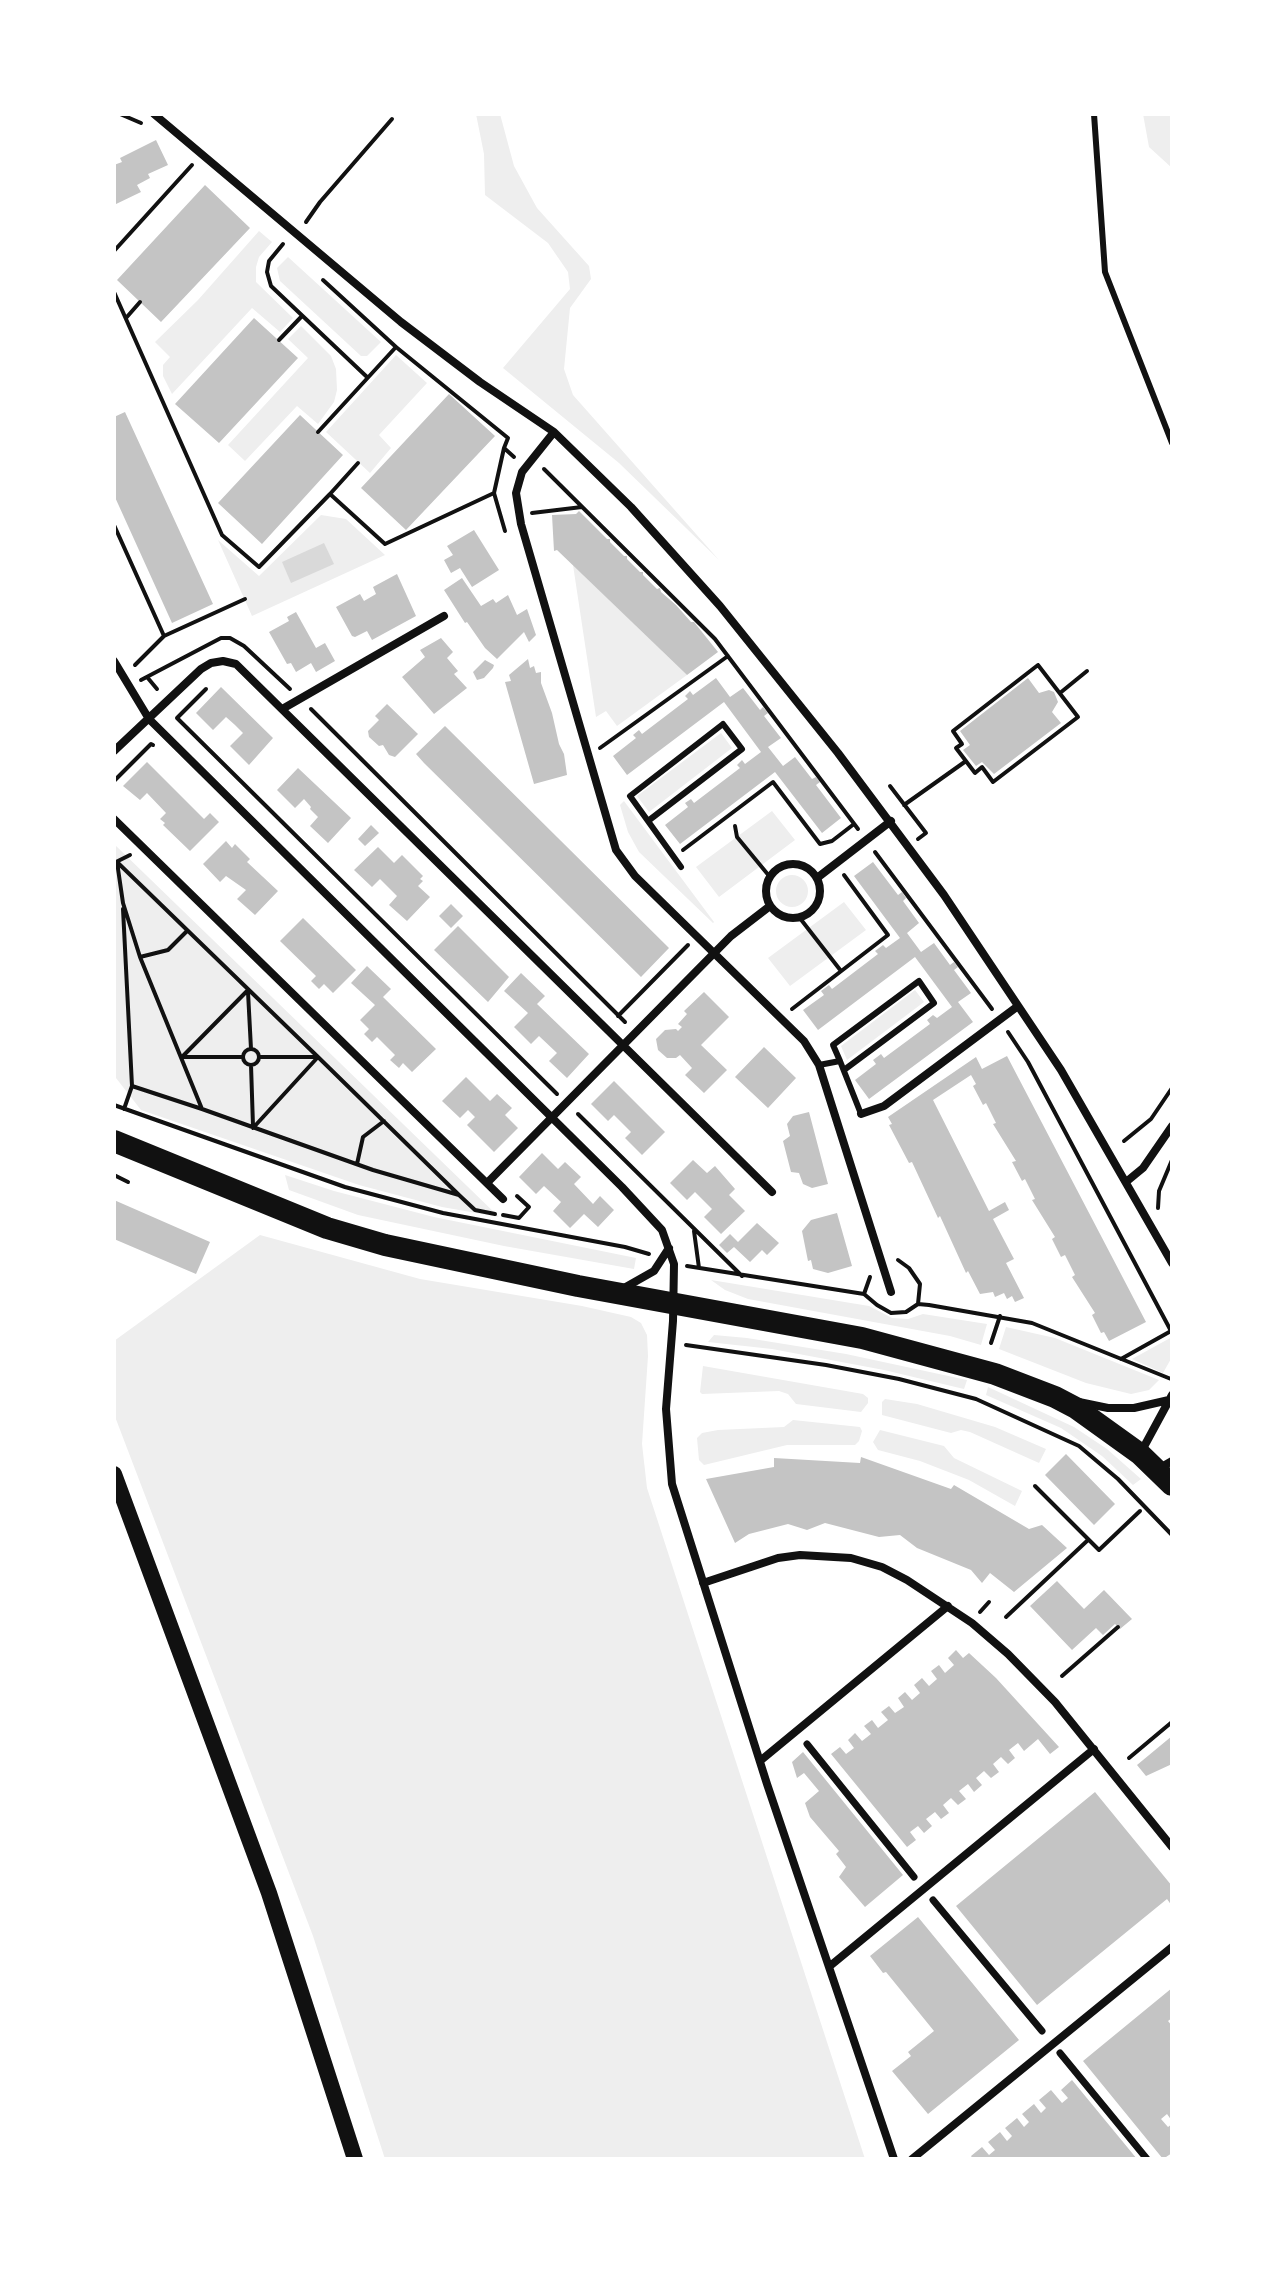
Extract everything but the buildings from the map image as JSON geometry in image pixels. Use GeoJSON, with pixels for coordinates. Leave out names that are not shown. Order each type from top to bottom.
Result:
{"type":"FeatureCollection","features":[{"type":"Feature","properties":{"kind":"highway"},"geometry":{"type":"LineString","coordinates":[[114,1141],[229,1190],[342,1233],[385,1245],[862,1338],[995,1374],[1055,1397],[1108,1429],[1167,1472]]}},
{"type":"Feature","properties":{"kind":"main road"},"geometry":{"type":"LineString","coordinates":[[114,1474],[269,1893],[355,2159]]}},
{"type":"Feature","properties":{"kind":"street"},"geometry":{"type":"LineString","coordinates":[[154,114],[401,322],[480,382],[554,432],[631,507],[720,606],[891,821],[944,895],[1061,1070],[1172,1263]]}},
{"type":"Feature","properties":{"kind":"street"},"geometry":{"type":"LineString","coordinates":[[554,432],[522,472],[516,493],[521,524],[616,850],[635,876],[804,1041],[819,1065],[891,1292]]}},
{"type":"Feature","properties":{"kind":"street"},"geometry":{"type":"LineString","coordinates":[[284,708],[444,616]]}},
{"type":"Feature","properties":{"kind":"street"},"geometry":{"type":"LineString","coordinates":[[114,661],[149,719],[662,1230],[674,1264],[672,1344],[666,1409],[670,1470],[682,1520],[894,2159]]}},
{"type":"Feature","properties":{"kind":"street"},"geometry":{"type":"LineString","coordinates":[[114,751],[201,669],[223,661],[236,664],[772,1192]]}},
{"type":"Feature","properties":{"kind":"street"},"geometry":{"type":"LineString","coordinates":[[114,819],[503,1199]]}},
{"type":"Feature","properties":{"kind":"street"},"geometry":{"type":"LineString","coordinates":[[817,878],[891,821]]}},
{"type":"Feature","properties":{"kind":"street"},"geometry":{"type":"LineString","coordinates":[[793,864],[809,869],[817,878],[819,900],[809,913],[785,917],[770,906],[766,891],[770,877],[777,869],[793,864]]}},
{"type":"Feature","properties":{"kind":"street"},"geometry":{"type":"LineString","coordinates":[[487,1183],[731,936],[770,906]]}},
{"type":"Feature","properties":{"kind":"street"},"geometry":{"type":"LineString","coordinates":[[861,1114],[884,1106],[1018,1006]]}},
{"type":"Feature","properties":{"kind":"street"},"geometry":{"type":"LineString","coordinates":[[1126,1182],[1143,1168],[1172,1126]]}},
{"type":"Feature","properties":{"kind":"street"},"geometry":{"type":"LineString","coordinates":[[614,1292],[642,1279],[661,1262],[670,1247]]}},
{"type":"Feature","properties":{"kind":"street"},"geometry":{"type":"LineString","coordinates":[[1055,1397],[1108,1408],[1134,1408],[1170,1398]]}},
{"type":"Feature","properties":{"kind":"street"},"geometry":{"type":"LineString","coordinates":[[1140,1454],[1170,1398]]}},
{"type":"Feature","properties":{"kind":"street"},"geometry":{"type":"LineString","coordinates":[[703,1583],[778,1558],[800,1555],[851,1558],[882,1567],[907,1580],[948,1606],[1008,1654],[1055,1702],[1172,1847]]}},
{"type":"Feature","properties":{"kind":"street"},"geometry":{"type":"LineString","coordinates":[[760,1761],[948,1606]]}},
{"type":"Feature","properties":{"kind":"street"},"geometry":{"type":"LineString","coordinates":[[807,1744],[914,1877]]}},
{"type":"Feature","properties":{"kind":"street"},"geometry":{"type":"LineString","coordinates":[[830,1966],[1094,1749]]}},
{"type":"Feature","properties":{"kind":"street"},"geometry":{"type":"LineString","coordinates":[[933,1900],[1042,2031]]}},
{"type":"Feature","properties":{"kind":"street"},"geometry":{"type":"LineString","coordinates":[[912,2159],[1172,1947]]}},
{"type":"Feature","properties":{"kind":"street"},"geometry":{"type":"LineString","coordinates":[[1060,2053],[1147,2159]]}},
{"type":"Feature","properties":{"kind":"lane"},"geometry":{"type":"LineString","coordinates":[[1094,114],[1105,272],[1172,443]]}},
{"type":"Feature","properties":{"kind":"lane"},"geometry":{"type":"LineString","coordinates":[[648,821],[742,749],[723,724],[630,796],[681,867]]}},
{"type":"Feature","properties":{"kind":"lane"},"geometry":{"type":"LineString","coordinates":[[844,1070],[934,1003],[919,981],[833,1045],[861,1114]]}},
{"type":"Feature","properties":{"kind":"lane"},"geometry":{"type":"LineString","coordinates":[[819,1065],[840,1061]]}},
{"type":"Feature","properties":{"kind":"path"},"geometry":{"type":"LineString","coordinates":[[120,114],[148,126]]}},
{"type":"Feature","properties":{"kind":"path"},"geometry":{"type":"LineString","coordinates":[[298,234],[320,202],[392,119]]}},
{"type":"Feature","properties":{"kind":"path"},"geometry":{"type":"LineString","coordinates":[[114,251],[192,165],[202,173]]}},
{"type":"Feature","properties":{"kind":"path"},"geometry":{"type":"LineString","coordinates":[[281,242],[283,244],[269,261],[267,272],[271,286],[367,377]]}},
{"type":"Feature","properties":{"kind":"path"},"geometry":{"type":"LineString","coordinates":[[319,276],[396,347],[508,438],[494,493],[496,507]]}},
{"type":"Feature","properties":{"kind":"path"},"geometry":{"type":"LineString","coordinates":[[114,292],[222,535],[259,567],[358,463]]}},
{"type":"Feature","properties":{"kind":"path"},"geometry":{"type":"LineString","coordinates":[[126,318],[140,302]]}},
{"type":"Feature","properties":{"kind":"path"},"geometry":{"type":"LineString","coordinates":[[279,340],[302,316]]}},
{"type":"Feature","properties":{"kind":"path"},"geometry":{"type":"LineString","coordinates":[[318,432],[396,347]]}},
{"type":"Feature","properties":{"kind":"path"},"geometry":{"type":"LineString","coordinates":[[504,448],[519,461]]}},
{"type":"Feature","properties":{"kind":"path"},"geometry":{"type":"LineString","coordinates":[[535,475],[542,468],[715,639],[859,830]]}},
{"type":"Feature","properties":{"kind":"path"},"geometry":{"type":"LineString","coordinates":[[330,494],[385,544],[494,493]]}},
{"type":"Feature","properties":{"kind":"path"},"geometry":{"type":"LineString","coordinates":[[527,505],[530,513],[582,507]]}},
{"type":"Feature","properties":{"kind":"path"},"geometry":{"type":"LineString","coordinates":[[114,527],[164,636]]}},
{"type":"Feature","properties":{"kind":"path"},"geometry":{"type":"LineString","coordinates":[[119,672],[136,664],[164,636],[245,599]]}},
{"type":"Feature","properties":{"kind":"path"},"geometry":{"type":"LineString","coordinates":[[599,749],[728,656]]}},
{"type":"Feature","properties":{"kind":"path"},"geometry":{"type":"LineString","coordinates":[[1038,665],[1060,693],[1078,717],[993,782],[982,767],[975,773],[956,748],[962,744],[953,731],[1038,665]]}},
{"type":"Feature","properties":{"kind":"path"},"geometry":{"type":"LineString","coordinates":[[1060,693],[1087,671]]}},
{"type":"Feature","properties":{"kind":"path"},"geometry":{"type":"LineString","coordinates":[[147,677],[162,693]]}},
{"type":"Feature","properties":{"kind":"path"},"geometry":{"type":"LineString","coordinates":[[213,681],[177,718],[742,1276]]}},
{"type":"Feature","properties":{"kind":"path"},"geometry":{"type":"LineString","coordinates":[[594,734],[602,761]]}},
{"type":"Feature","properties":{"kind":"path"},"geometry":{"type":"LineString","coordinates":[[114,781],[151,744],[160,753]]}},
{"type":"Feature","properties":{"kind":"path"},"geometry":{"type":"LineString","coordinates":[[904,805],[966,761]]}},
{"type":"Feature","properties":{"kind":"path"},"geometry":{"type":"LineString","coordinates":[[678,853],[773,782],[820,844],[832,841],[854,824]]}},
{"type":"Feature","properties":{"kind":"path"},"geometry":{"type":"LineString","coordinates":[[890,786],[926,833]]}},
{"type":"Feature","properties":{"kind":"path"},"geometry":{"type":"LineString","coordinates":[[735,826],[737,837],[770,877]]}},
{"type":"Feature","properties":{"kind":"path"},"geometry":{"type":"LineString","coordinates":[[864,859],[875,851],[996,1014]]}},
{"type":"Feature","properties":{"kind":"path"},"geometry":{"type":"LineString","coordinates":[[116,863],[132,854]]}},
{"type":"Feature","properties":{"kind":"path"},"geometry":{"type":"LineString","coordinates":[[116,863],[123,903],[132,1086],[124,1109]]}},
{"type":"Feature","properties":{"kind":"path"},"geometry":{"type":"LineString","coordinates":[[116,863],[459,1195],[357,1164],[132,1086]]}},
{"type":"Feature","properties":{"kind":"path"},"geometry":{"type":"LineString","coordinates":[[790,1010],[888,935],[843,875],[854,867]]}},
{"type":"Feature","properties":{"kind":"path"},"geometry":{"type":"LineString","coordinates":[[123,903],[140,957],[202,1109]]}},
{"type":"Feature","properties":{"kind":"path"},"geometry":{"type":"LineString","coordinates":[[799,917],[841,971]]}},
{"type":"Feature","properties":{"kind":"path"},"geometry":{"type":"LineString","coordinates":[[140,957],[168,950],[187,931]]}},
{"type":"Feature","properties":{"kind":"path"},"geometry":{"type":"LineString","coordinates":[[248,990],[251,1049]]}},
{"type":"Feature","properties":{"kind":"path"},"geometry":{"type":"LineString","coordinates":[[182,1057],[248,990]]}},
{"type":"Feature","properties":{"kind":"path"},"geometry":{"type":"LineString","coordinates":[[1004,1026],[1028,1062],[1171,1331],[1121,1359]]}},
{"type":"Feature","properties":{"kind":"path"},"geometry":{"type":"LineString","coordinates":[[251,1065],[243,1057],[244,1052],[251,1049],[258,1052],[259,1057]]}},
{"type":"Feature","properties":{"kind":"path"},"geometry":{"type":"LineString","coordinates":[[182,1057],[243,1057]]}},
{"type":"Feature","properties":{"kind":"path"},"geometry":{"type":"LineString","coordinates":[[253,1128],[251,1065],[259,1057],[318,1057]]}},
{"type":"Feature","properties":{"kind":"path"},"geometry":{"type":"LineString","coordinates":[[253,1128],[318,1057]]}},
{"type":"Feature","properties":{"kind":"path"},"geometry":{"type":"LineString","coordinates":[[1124,1141],[1151,1119],[1172,1088]]}},
{"type":"Feature","properties":{"kind":"path"},"geometry":{"type":"LineString","coordinates":[[114,1105],[345,1187],[443,1213],[649,1252],[649,1261],[661,1262]]}},
{"type":"Feature","properties":{"kind":"path"},"geometry":{"type":"LineString","coordinates":[[357,1164],[363,1137],[384,1121]]}},
{"type":"Feature","properties":{"kind":"path"},"geometry":{"type":"LineString","coordinates":[[1165,1219],[1158,1208],[1159,1191],[1172,1160]]}},
{"type":"Feature","properties":{"kind":"path"},"geometry":{"type":"LineString","coordinates":[[114,1175],[128,1182]]}},
{"type":"Feature","properties":{"kind":"path"},"geometry":{"type":"LineString","coordinates":[[694,1229],[699,1268]]}},
{"type":"Feature","properties":{"kind":"path"},"geometry":{"type":"LineString","coordinates":[[674,1264],[864,1294],[891,1313],[906,1312],[918,1304],[1032,1323],[1170,1379]]}},
{"type":"Feature","properties":{"kind":"path"},"geometry":{"type":"LineString","coordinates":[[864,1294],[870,1276]]}},
{"type":"Feature","properties":{"kind":"path"},"geometry":{"type":"LineString","coordinates":[[991,1343],[1000,1316]]}},
{"type":"Feature","properties":{"kind":"path"},"geometry":{"type":"LineString","coordinates":[[672,1344],[826,1365],[899,1379],[976,1399],[1079,1446],[1118,1479],[1172,1535]]}},
{"type":"Feature","properties":{"kind":"path"},"geometry":{"type":"LineString","coordinates":[[976,1399],[978,1391]]}},
{"type":"Feature","properties":{"kind":"path"},"geometry":{"type":"LineString","coordinates":[[1035,1486],[1099,1550],[1140,1511]]}},
{"type":"Feature","properties":{"kind":"path"},"geometry":{"type":"LineString","coordinates":[[1006,1617],[1088,1540]]}},
{"type":"Feature","properties":{"kind":"path"},"geometry":{"type":"LineString","coordinates":[[1062,1676],[1118,1627]]}},
{"type":"Feature","properties":{"kind":"path"},"geometry":{"type":"LineString","coordinates":[[1129,1758],[1172,1722]]}},
{"type":"Feature","properties":{"kind":"shaded area"},"geometry":{"type":"Polygon","coordinates":[[[476,114],[500,114],[514,166],[537,208],[589,266],[591,279],[570,308],[564,369],[573,395],[719,560],[619,463],[503,368],[570,289],[568,272],[548,243],[485,195],[484,154],[476,114]]]}},
{"type":"Feature","properties":{"kind":"shaded area"},"geometry":{"type":"Polygon","coordinates":[[[1143,114],[1172,114],[1172,168],[1149,147],[1143,114]]]}},
{"type":"Feature","properties":{"kind":"shaded area"},"geometry":{"type":"Polygon","coordinates":[[[259,231],[272,242],[259,257],[256,282],[293,318],[280,332],[252,308],[172,394],[163,376],[163,365],[170,357],[155,342],[198,300],[259,231]]]}},
{"type":"Feature","properties":{"kind":"shaded area"},"geometry":{"type":"Polygon","coordinates":[[[288,257],[381,342],[367,356],[361,356],[280,281],[277,268],[288,257]]]}},
{"type":"Feature","properties":{"kind":"shaded area"},"geometry":{"type":"Polygon","coordinates":[[[301,326],[331,356],[336,369],[334,402],[318,424],[297,406],[245,461],[228,445],[308,358],[288,339],[301,326]]]}},
{"type":"Feature","properties":{"kind":"shaded area"},"geometry":{"type":"Polygon","coordinates":[[[396,355],[427,383],[379,435],[391,448],[370,473],[326,432],[396,355]]]}},
{"type":"Feature","properties":{"kind":"shaded area"},"geometry":{"type":"Polygon","coordinates":[[[321,515],[346,519],[385,555],[252,616],[218,540],[259,576],[321,515]]]}},
{"type":"Feature","properties":{"kind":"shaded area"},"geometry":{"type":"Polygon","coordinates":[[[324,543],[334,564],[291,583],[282,562],[324,543]]]}},
{"type":"Feature","properties":{"kind":"shaded area"},"geometry":{"type":"Polygon","coordinates":[[[573,565],[687,675],[617,726],[606,711],[596,717],[573,565]]]}},
{"type":"Feature","properties":{"kind":"shaded area"},"geometry":{"type":"Polygon","coordinates":[[[721,733],[732,748],[649,812],[637,796],[721,733]]]}},
{"type":"Feature","properties":{"kind":"shaded area"},"geometry":{"type":"Polygon","coordinates":[[[624,801],[713,923],[639,852],[628,832],[620,805],[624,801]]]}},
{"type":"Feature","properties":{"kind":"shaded area"},"geometry":{"type":"Polygon","coordinates":[[[772,811],[795,840],[719,897],[696,867],[772,811]]]}},
{"type":"Feature","properties":{"kind":"shaded area"},"geometry":{"type":"Polygon","coordinates":[[[114,844],[499,1217],[442,1207],[359,1185],[141,1110],[116,1078],[114,844]]]}},
{"type":"Feature","properties":{"kind":"shaded area"},"geometry":{"type":"Polygon","coordinates":[[[792,875],[803,880],[808,891],[803,902],[792,907],[781,902],[776,891],[781,880],[792,875]]]}},
{"type":"Feature","properties":{"kind":"shaded area"},"geometry":{"type":"Polygon","coordinates":[[[844,902],[866,930],[790,986],[768,958],[844,902]]]}},
{"type":"Feature","properties":{"kind":"shaded area"},"geometry":{"type":"Polygon","coordinates":[[[915,990],[924,1002],[847,1060],[841,1046],[915,990]]]}},
{"type":"Feature","properties":{"kind":"shaded area"},"geometry":{"type":"Polygon","coordinates":[[[285,1175],[434,1217],[636,1258],[634,1269],[358,1215],[289,1190],[285,1175]]]}},
{"type":"Feature","properties":{"kind":"shaded area"},"geometry":{"type":"Polygon","coordinates":[[[260,1235],[420,1279],[582,1306],[631,1317],[641,1323],[647,1335],[648,1356],[642,1444],[647,1488],[865,2159],[385,2159],[313,1936],[114,1414],[114,1341],[260,1235]]]}},
{"type":"Feature","properties":{"kind":"shaded area"},"geometry":{"type":"Polygon","coordinates":[[[711,1280],[869,1306],[892,1318],[908,1319],[923,1314],[987,1324],[981,1345],[950,1336],[748,1299],[725,1290],[711,1280]]]}},
{"type":"Feature","properties":{"kind":"shaded area"},"geometry":{"type":"Polygon","coordinates":[[[1006,1327],[1055,1338],[1159,1380],[1149,1390],[1131,1394],[1086,1383],[999,1349],[1006,1327]]]}},
{"type":"Feature","properties":{"kind":"shaded area"},"geometry":{"type":"Polygon","coordinates":[[[714,1335],[846,1354],[967,1380],[964,1389],[772,1349],[708,1342],[714,1335]]]}},
{"type":"Feature","properties":{"kind":"shaded area"},"geometry":{"type":"Polygon","coordinates":[[[1172,1337],[1172,1357],[1163,1373],[1132,1359],[1172,1337]]]}},
{"type":"Feature","properties":{"kind":"shaded area"},"geometry":{"type":"Polygon","coordinates":[[[703,1366],[863,1394],[868,1398],[868,1403],[861,1412],[796,1404],[788,1394],[779,1391],[702,1394],[703,1366]]]}},
{"type":"Feature","properties":{"kind":"shaded area"},"geometry":{"type":"Polygon","coordinates":[[[988,1387],[1074,1427],[1107,1449],[1141,1479],[1133,1485],[1102,1456],[1061,1428],[986,1395],[988,1387]]]}},
{"type":"Feature","properties":{"kind":"shaded area"},"geometry":{"type":"Polygon","coordinates":[[[885,1399],[917,1404],[995,1427],[1046,1449],[1039,1463],[970,1432],[961,1430],[951,1433],[882,1415],[885,1399]]]}},
{"type":"Feature","properties":{"kind":"shaded area"},"geometry":{"type":"Polygon","coordinates":[[[793,1420],[860,1427],[862,1431],[855,1445],[787,1445],[704,1465],[699,1460],[697,1438],[702,1433],[784,1427],[793,1420]]]}},
{"type":"Feature","properties":{"kind":"shaded area"},"geometry":{"type":"Polygon","coordinates":[[[880,1430],[944,1446],[954,1458],[1022,1491],[1015,1506],[969,1480],[920,1461],[878,1450],[873,1442],[880,1430]]]}}]}
